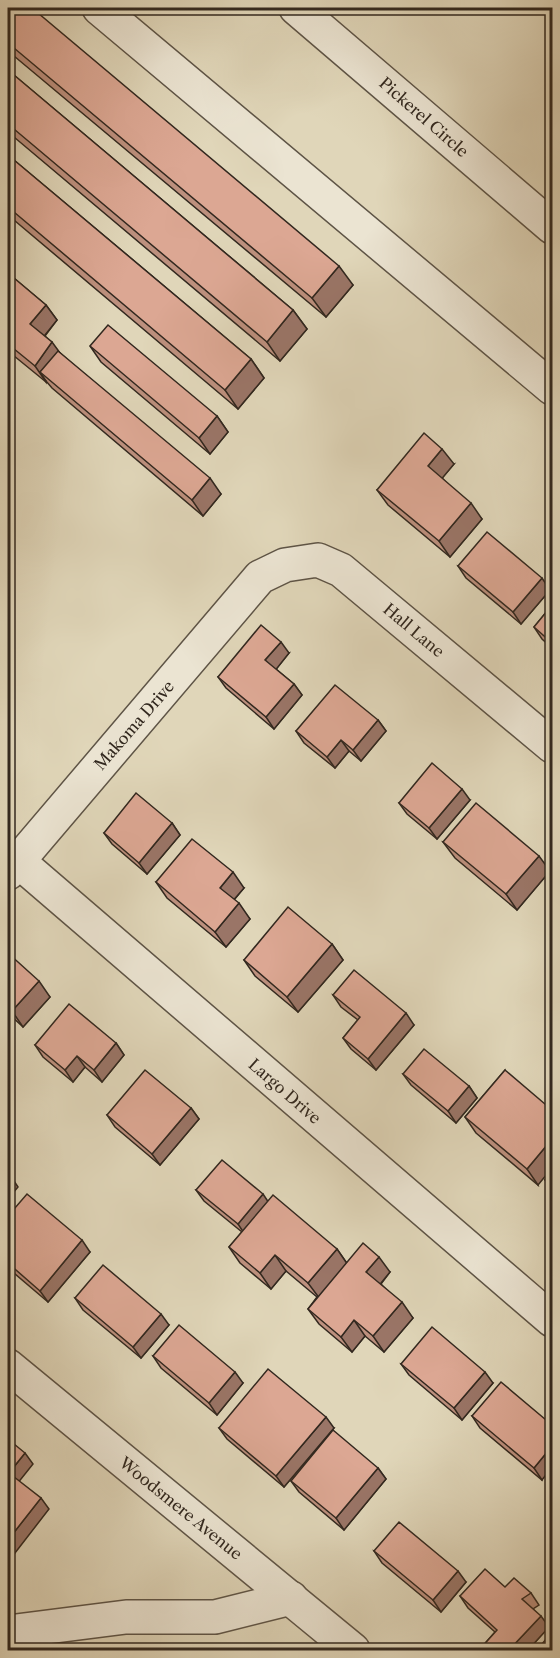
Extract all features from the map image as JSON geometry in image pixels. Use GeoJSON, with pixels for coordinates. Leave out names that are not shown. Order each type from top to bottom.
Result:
{"type":"FeatureCollection","features":[{"type":"Feature","properties":{"kind":"street"},"geometry":{"type":"LineString","coordinates":[[99,8],[552,388]]}},
{"type":"Feature","properties":{"kind":"street","name":"Pickerel Circle"},"geometry":{"type":"LineString","coordinates":[[296,8],[552,227]]}},
{"type":"Feature","properties":{"kind":"street","name":"Hall Lane"},"geometry":{"type":"LineString","coordinates":[[260,577],[285,565],[318,560],[341,570],[552,746]]}},
{"type":"Feature","properties":{"kind":"street","name":"Makoma Drive"},"geometry":{"type":"LineString","coordinates":[[13,867],[260,577]]}},
{"type":"Feature","properties":{"kind":"street","name":"Largo Drive"},"geometry":{"type":"LineString","coordinates":[[13,867],[552,1320]]}},
{"type":"Feature","properties":{"kind":"street","name":"Woodsmere Avenue"},"geometry":{"type":"LineString","coordinates":[[8,1366],[353,1650]]}},
{"type":"Feature","properties":{"kind":"street"},"geometry":{"type":"LineString","coordinates":[[8,1632],[126,1617],[215,1617],[291,1598]]}},
{"type":"Feature","properties":{"kind":"building"},"geometry":{"type":"Polygon","coordinates":[[[8,8],[32,8],[339,266],[312,298],[8,43],[8,8]]]}},
{"type":"Feature","properties":{"kind":"building"},"geometry":{"type":"Polygon","coordinates":[[[8,70],[293,310],[267,342],[8,124],[8,70]]]}},
{"type":"Feature","properties":{"kind":"building"},"geometry":{"type":"Polygon","coordinates":[[[8,155],[251,359],[225,390],[8,207],[8,155]]]}},
{"type":"Feature","properties":{"kind":"building"},"geometry":{"type":"Polygon","coordinates":[[[8,273],[46,305],[30,324],[52,342],[35,366],[8,344],[8,273]]]}},
{"type":"Feature","properties":{"kind":"building"},"geometry":{"type":"Polygon","coordinates":[[[108,325],[217,416],[199,438],[90,346],[108,325]]]}},
{"type":"Feature","properties":{"kind":"building"},"geometry":{"type":"Polygon","coordinates":[[[58,351],[210,478],[192,500],[40,372],[58,351]]]}},
{"type":"Feature","properties":{"kind":"building"},"geometry":{"type":"Polygon","coordinates":[[[424,433],[442,449],[428,466],[471,503],[439,541],[377,490],[424,433]]]}},
{"type":"Feature","properties":{"kind":"building"},"geometry":{"type":"Polygon","coordinates":[[[487,532],[542,578],[513,612],[458,566],[487,532]]]}},
{"type":"Feature","properties":{"kind":"building"},"geometry":{"type":"Polygon","coordinates":[[[552,605],[552,643],[534,627],[552,605]]]}},
{"type":"Feature","properties":{"kind":"building"},"geometry":{"type":"Polygon","coordinates":[[[261,625],[281,642],[265,660],[294,684],[266,717],[218,677],[261,625]]]}},
{"type":"Feature","properties":{"kind":"building"},"geometry":{"type":"Polygon","coordinates":[[[335,685],[378,720],[353,750],[341,740],[327,757],[296,731],[335,685]]]}},
{"type":"Feature","properties":{"kind":"building"},"geometry":{"type":"Polygon","coordinates":[[[432,763],[462,789],[429,828],[399,803],[432,763]]]}},
{"type":"Feature","properties":{"kind":"building"},"geometry":{"type":"Polygon","coordinates":[[[136,793],[172,823],[139,863],[104,833],[136,793]]]}},
{"type":"Feature","properties":{"kind":"building"},"geometry":{"type":"Polygon","coordinates":[[[476,803],[539,856],[506,894],[443,842],[476,803]]]}},
{"type":"Feature","properties":{"kind":"building"},"geometry":{"type":"Polygon","coordinates":[[[192,839],[233,872],[220,888],[239,903],[215,932],[156,882],[192,839]]]}},
{"type":"Feature","properties":{"kind":"building"},"geometry":{"type":"Polygon","coordinates":[[[288,907],[332,944],[287,997],[244,960],[288,907]]]}},
{"type":"Feature","properties":{"kind":"building"},"geometry":{"type":"Polygon","coordinates":[[[8,953],[39,981],[12,1011],[8,1007],[8,953]]]}},
{"type":"Feature","properties":{"kind":"building"},"geometry":{"type":"Polygon","coordinates":[[[354,970],[406,1013],[368,1059],[343,1038],[360,1017],[333,995],[354,970]]]}},
{"type":"Feature","properties":{"kind":"building"},"geometry":{"type":"Polygon","coordinates":[[[69,1004],[116,1043],[94,1070],[77,1056],[65,1070],[35,1045],[69,1004]]]}},
{"type":"Feature","properties":{"kind":"building"},"geometry":{"type":"Polygon","coordinates":[[[424,1049],[469,1086],[448,1111],[403,1074],[424,1049]]]}},
{"type":"Feature","properties":{"kind":"building"},"geometry":{"type":"Polygon","coordinates":[[[145,1070],[191,1108],[152,1154],[107,1115],[145,1070]]]}},
{"type":"Feature","properties":{"kind":"building"},"geometry":{"type":"Polygon","coordinates":[[[505,1070],[552,1110],[552,1139],[527,1169],[465,1117],[505,1070]]]}},
{"type":"Feature","properties":{"kind":"building"},"geometry":{"type":"Polygon","coordinates":[[[222,1160],[263,1194],[238,1224],[196,1190],[222,1160]]]}},
{"type":"Feature","properties":{"kind":"building"},"geometry":{"type":"Polygon","coordinates":[[[552,1171],[552,1186],[545,1180],[552,1171]]]}},
{"type":"Feature","properties":{"kind":"building"},"geometry":{"type":"Polygon","coordinates":[[[27,1194],[82,1240],[40,1291],[8,1263],[8,1216],[27,1194]]]}},
{"type":"Feature","properties":{"kind":"building"},"geometry":{"type":"Polygon","coordinates":[[[273,1195],[337,1249],[308,1283],[275,1255],[260,1273],[229,1247],[273,1195]]]}},
{"type":"Feature","properties":{"kind":"building"},"geometry":{"type":"Polygon","coordinates":[[[363,1243],[379,1257],[366,1272],[402,1302],[373,1336],[354,1320],[341,1337],[308,1309],[363,1243]]]}},
{"type":"Feature","properties":{"kind":"building"},"geometry":{"type":"Polygon","coordinates":[[[103,1265],[161,1314],[133,1347],[75,1298],[103,1265]]]}},
{"type":"Feature","properties":{"kind":"building"},"geometry":{"type":"Polygon","coordinates":[[[179,1325],[235,1372],[209,1403],[153,1356],[179,1325]]]}},
{"type":"Feature","properties":{"kind":"building"},"geometry":{"type":"Polygon","coordinates":[[[432,1327],[485,1372],[454,1408],[401,1364],[432,1327]]]}},
{"type":"Feature","properties":{"kind":"building"},"geometry":{"type":"Polygon","coordinates":[[[268,1369],[326,1417],[276,1476],[219,1428],[268,1369]]]}},
{"type":"Feature","properties":{"kind":"building"},"geometry":{"type":"Polygon","coordinates":[[[501,1382],[552,1425],[552,1446],[534,1468],[472,1416],[501,1382]]]}},
{"type":"Feature","properties":{"kind":"building"},"geometry":{"type":"Polygon","coordinates":[[[333,1430],[378,1468],[336,1518],[291,1481],[333,1430]]]}},
{"type":"Feature","properties":{"kind":"building"},"geometry":{"type":"Polygon","coordinates":[[[8,1439],[25,1453],[9,1473],[41,1498],[8,1540],[8,1439]]]}},
{"type":"Feature","properties":{"kind":"building"},"geometry":{"type":"Polygon","coordinates":[[[552,1481],[552,1493],[547,1488],[552,1481]]]}},
{"type":"Feature","properties":{"kind":"building"},"geometry":{"type":"Polygon","coordinates":[[[399,1522],[458,1571],[433,1600],[374,1551],[399,1522]]]}},
{"type":"Feature","properties":{"kind":"building"},"geometry":{"type":"Polygon","coordinates":[[[485,1569],[505,1587],[514,1578],[531,1593],[522,1599],[541,1616],[509,1650],[480,1649],[497,1630],[460,1596],[485,1569]]]}},
{"type":"Feature","properties":{"kind":"building"},"geometry":{"type":"Polygon","coordinates":[[[546,1639],[552,1645],[552,1650],[537,1650],[546,1639]]]}}]}
